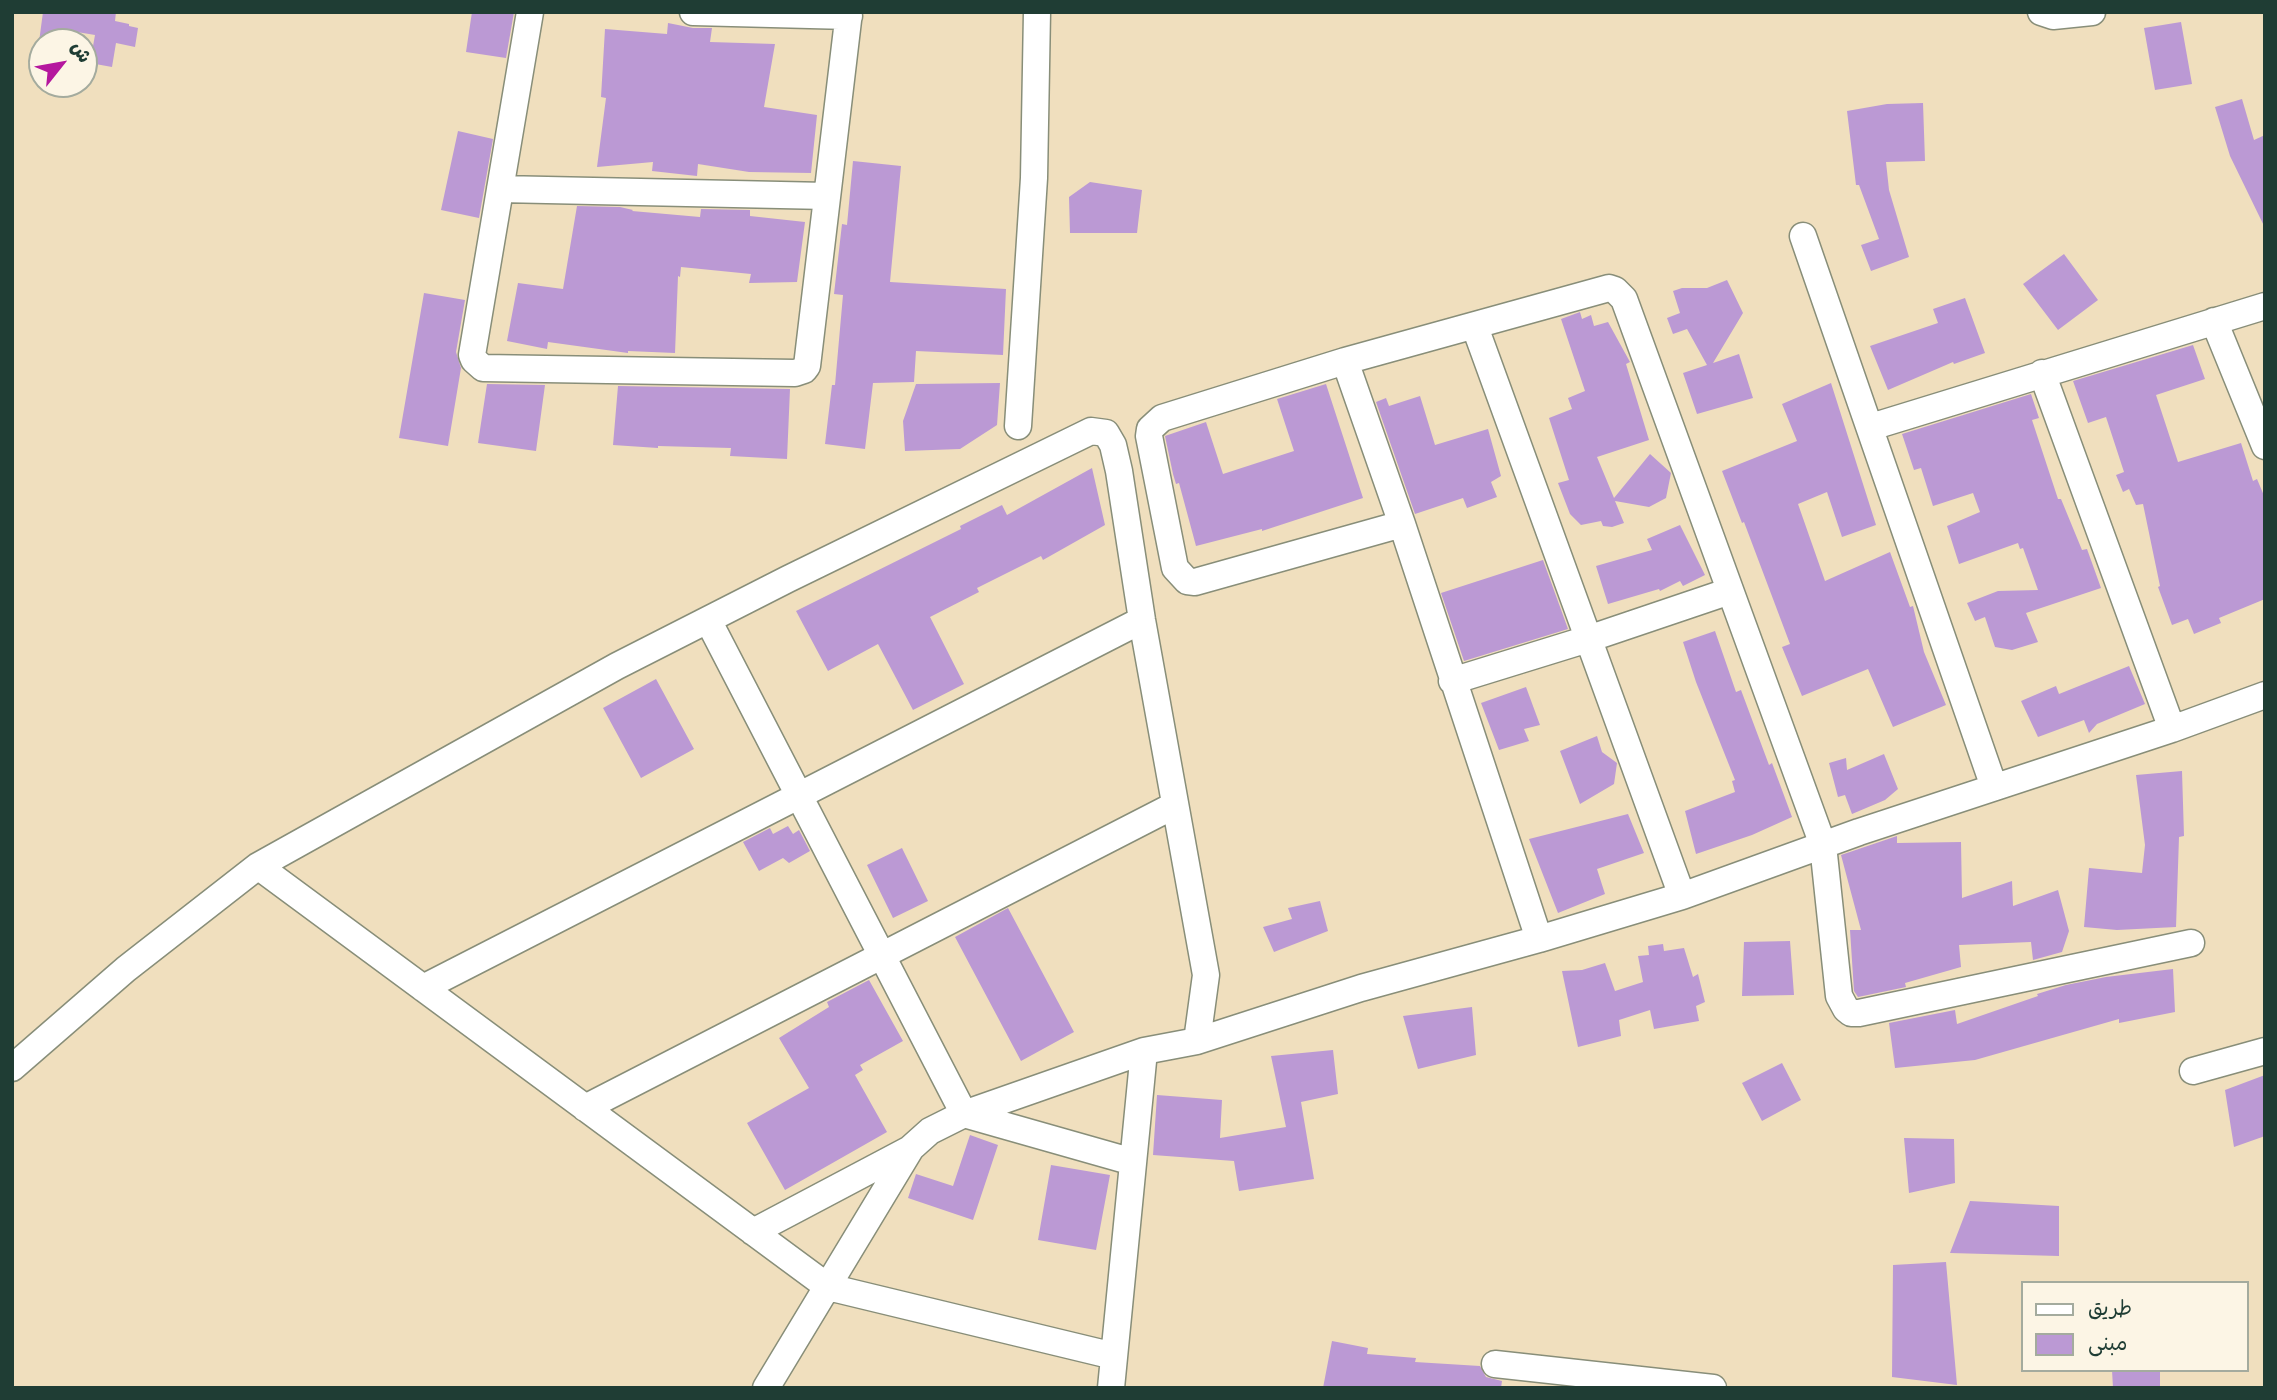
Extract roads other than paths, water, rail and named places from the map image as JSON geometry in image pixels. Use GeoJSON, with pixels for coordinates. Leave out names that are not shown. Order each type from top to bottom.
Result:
{"type":"FeatureCollection","features":[{"type":"Feature","properties":{"kind":"street"},"geometry":{"type":"LineString","coordinates":[[530,12],[472,355],[474,360],[483,368],[800,372],[807,366],[849,14],[693,12]]}},
{"type":"Feature","properties":{"kind":"street"},"geometry":{"type":"LineString","coordinates":[[1018,426],[1034,178],[1037,12]]}},
{"type":"Feature","properties":{"kind":"street"},"geometry":{"type":"LineString","coordinates":[[2041,12],[2053,16],[2092,12]]}},
{"type":"Feature","properties":{"kind":"street"},"geometry":{"type":"LineString","coordinates":[[500,189],[827,196]]}},
{"type":"Feature","properties":{"kind":"street"},"geometry":{"type":"LineString","coordinates":[[1803,236],[1994,787]]}},
{"type":"Feature","properties":{"kind":"street"},"geometry":{"type":"LineString","coordinates":[[1402,524],[1195,582],[1187,581],[1175,568],[1149,436],[1154,423],[1162,418],[1345,361],[1609,288],[1624,299],[1823,845],[1839,996],[1846,1009],[1851,1013],[1859,1013],[2191,943]]}},
{"type":"Feature","properties":{"kind":"street"},"geometry":{"type":"LineString","coordinates":[[1871,427],[2265,306]]}},
{"type":"Feature","properties":{"kind":"street"},"geometry":{"type":"LineString","coordinates":[[2214,321],[2265,446]]}},
{"type":"Feature","properties":{"kind":"street"},"geometry":{"type":"LineString","coordinates":[[1475,327],[1682,896]]}},
{"type":"Feature","properties":{"kind":"street"},"geometry":{"type":"LineString","coordinates":[[1345,361],[1402,524],[1539,939]]}},
{"type":"Feature","properties":{"kind":"street"},"geometry":{"type":"LineString","coordinates":[[2042,373],[2172,729]]}},
{"type":"Feature","properties":{"kind":"street"},"geometry":{"type":"LineString","coordinates":[[12,1068],[126,969],[258,866],[617,666],[1091,431],[1106,433],[1113,445],[1119,471],[1142,620],[1206,975],[1197,1041]]}},
{"type":"Feature","properties":{"kind":"street"},"geometry":{"type":"LineString","coordinates":[[1452,681],[1730,591]]}},
{"type":"Feature","properties":{"kind":"street"},"geometry":{"type":"LineString","coordinates":[[708,620],[964,1114],[1133,1163]]}},
{"type":"Feature","properties":{"kind":"street"},"geometry":{"type":"LineString","coordinates":[[423,988],[1142,620]]}},
{"type":"Feature","properties":{"kind":"street"},"geometry":{"type":"LineString","coordinates":[[753,1232],[911,1148],[930,1131],[964,1114],[1144,1051],[1197,1041],[1361,988],[1682,896],[1823,845],[2172,729],[2265,695]]}},
{"type":"Feature","properties":{"kind":"street"},"geometry":{"type":"LineString","coordinates":[[585,1108],[1175,804]]}},
{"type":"Feature","properties":{"kind":"street"},"geometry":{"type":"LineString","coordinates":[[258,866],[828,1287],[1114,1356]]}},
{"type":"Feature","properties":{"kind":"street"},"geometry":{"type":"LineString","coordinates":[[1111,1388],[1144,1051]]}},
{"type":"Feature","properties":{"kind":"street"},"geometry":{"type":"LineString","coordinates":[[2193,1071],[2265,1051]]}},
{"type":"Feature","properties":{"kind":"street"},"geometry":{"type":"LineString","coordinates":[[766,1388],[911,1148]]}},
{"type":"Feature","properties":{"kind":"street"},"geometry":{"type":"LineString","coordinates":[[1496,1364],[1713,1388]]}}]}
